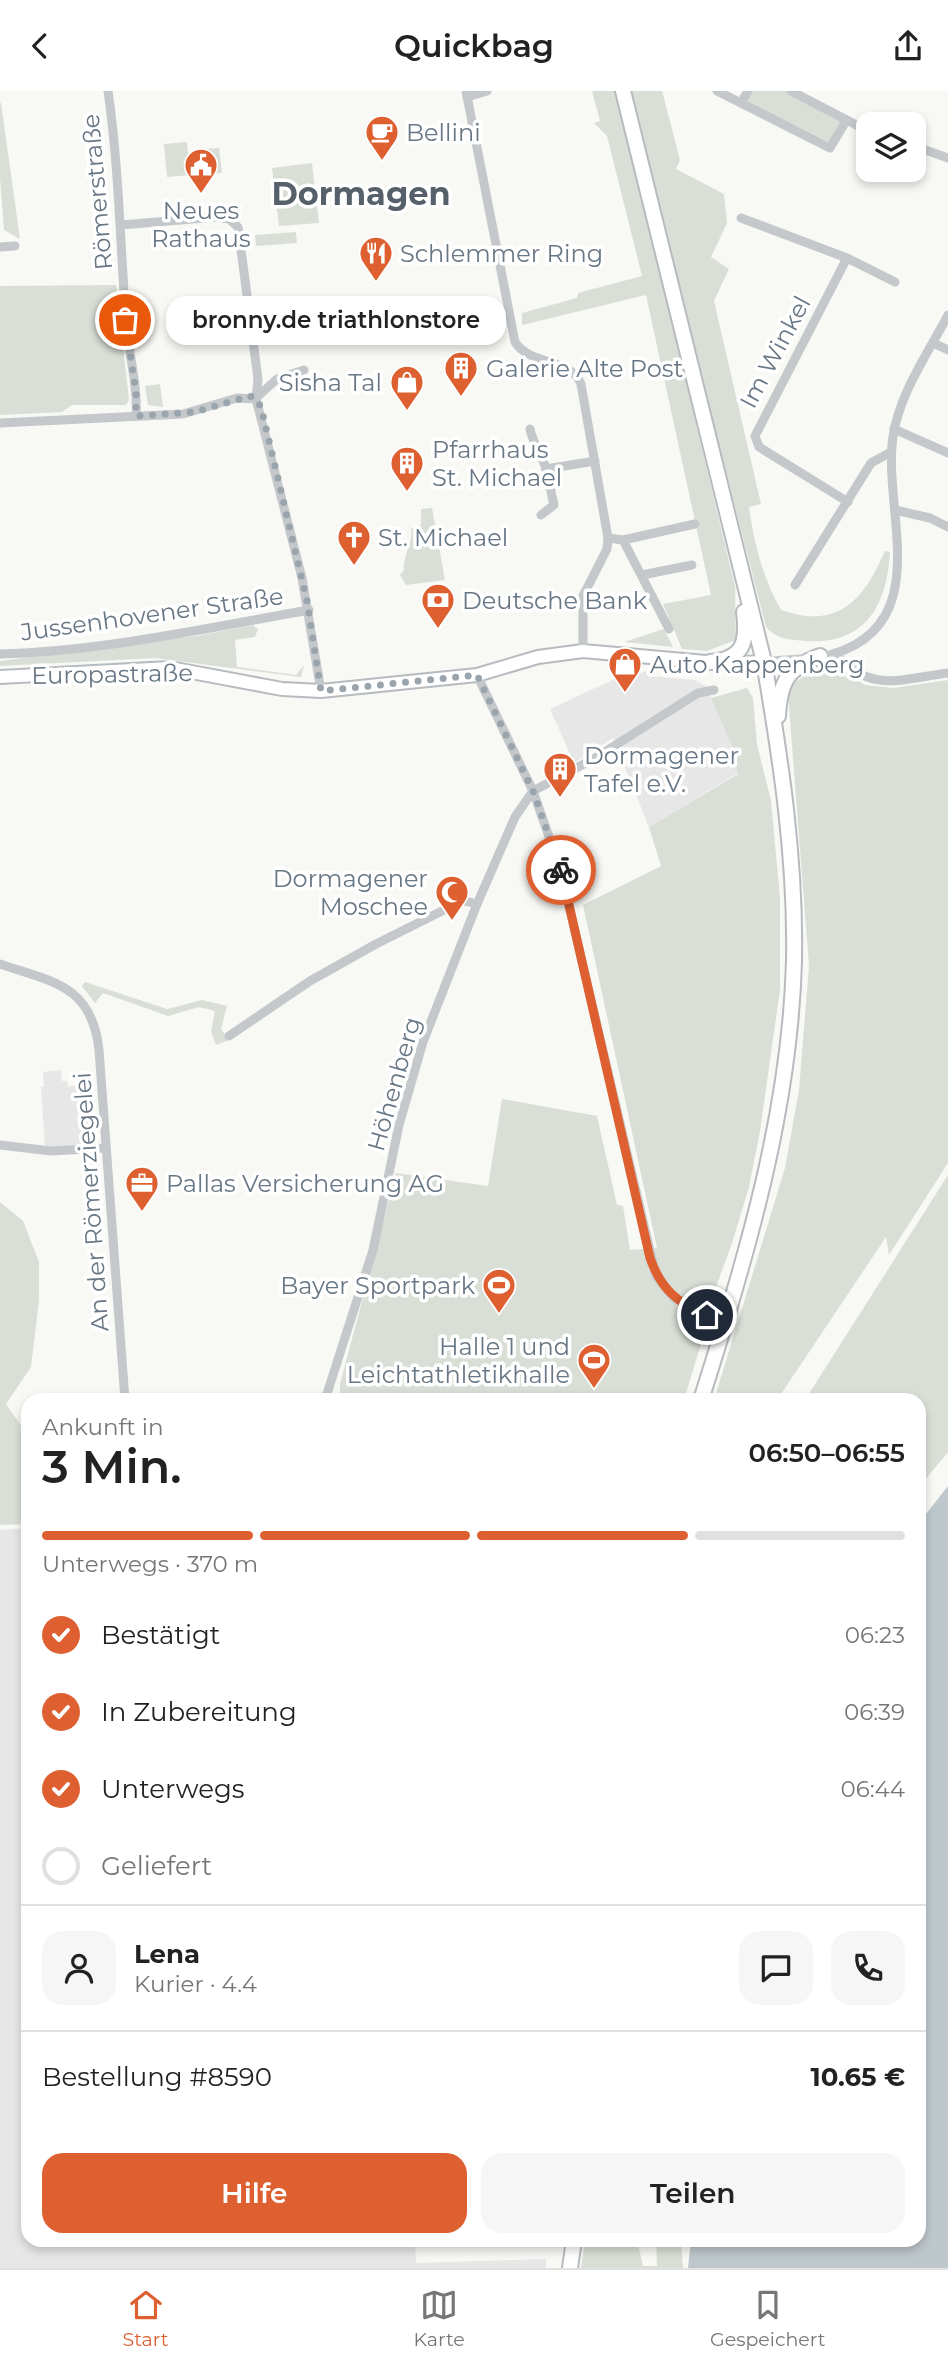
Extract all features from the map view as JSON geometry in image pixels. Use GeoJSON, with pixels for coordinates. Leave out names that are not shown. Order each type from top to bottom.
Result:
{"type":"FeatureCollection","features":[{"type":"Feature","properties":{"kind":"main road"},"geometry":{"type":"LineString","coordinates":[[623,91],[764,662],[777,735],[793,885],[791,1012],[779,1110],[768,1168],[726,1322],[703,1393]]}},
{"type":"Feature","properties":{"kind":"main road"},"geometry":{"type":"LineString","coordinates":[[709,662],[731,657],[744,642],[744,587]]}},
{"type":"Feature","properties":{"kind":"main road","name":"Europastraße"},"geometry":{"type":"LineString","coordinates":[[0,677],[170,668],[282,689],[321,691],[477,675],[538,657],[583,651],[709,662],[764,662]]}},
{"type":"Feature","properties":{"kind":"main road"},"geometry":{"type":"LineString","coordinates":[[777,735],[780,696],[787,678],[801,663],[827,655]]}},
{"type":"Feature","properties":{"kind":"main road"},"geometry":{"type":"LineString","coordinates":[[570,2268],[573,2247]]}},
{"type":"Feature","properties":{"kind":"street","name":"Römerstraße"},"geometry":{"type":"LineString","coordinates":[[108,91],[118,166],[125,320],[136,392],[136,416]]}},
{"type":"Feature","properties":{"kind":"street"},"geometry":{"type":"LineString","coordinates":[[487,91],[467,94],[515,342],[522,351],[565,367],[579,379],[595,461],[608,538],[607,549],[583,596],[583,651]]}},
{"type":"Feature","properties":{"kind":"street"},"geometry":{"type":"LineString","coordinates":[[717,91],[830,148],[846,121]]}},
{"type":"Feature","properties":{"kind":"street"},"geometry":{"type":"LineString","coordinates":[[741,103],[748,91]]}},
{"type":"Feature","properties":{"kind":"street"},"geometry":{"type":"LineString","coordinates":[[791,91],[856,126]]}},
{"type":"Feature","properties":{"kind":"street"},"geometry":{"type":"LineString","coordinates":[[926,150],[948,158]]}},
{"type":"Feature","properties":{"kind":"street"},"geometry":{"type":"LineString","coordinates":[[121,225],[216,217],[229,219],[238,227],[258,379],[256,399],[261,407],[309,610],[321,691]]}},
{"type":"Feature","properties":{"kind":"street"},"geometry":{"type":"LineString","coordinates":[[741,218],[847,258],[895,282]]}},
{"type":"Feature","properties":{"kind":"street"},"geometry":{"type":"LineString","coordinates":[[0,247],[15,246]]}},
{"type":"Feature","properties":{"kind":"street","name":"Im Winkel"},"geometry":{"type":"LineString","coordinates":[[847,258],[755,436],[760,447],[848,502]]}},
{"type":"Feature","properties":{"kind":"street"},"geometry":{"type":"LineString","coordinates":[[764,662],[827,655],[874,629],[890,604],[898,578],[891,452],[894,429],[906,396],[948,315]]}},
{"type":"Feature","properties":{"kind":"street"},"geometry":{"type":"LineString","coordinates":[[933,343],[948,350]]}},
{"type":"Feature","properties":{"kind":"street"},"geometry":{"type":"LineString","coordinates":[[0,423],[183,414],[237,398],[256,399],[277,379],[304,370]]}},
{"type":"Feature","properties":{"kind":"street"},"geometry":{"type":"LineString","coordinates":[[530,429],[532,442],[541,453],[554,505],[541,515]]}},
{"type":"Feature","properties":{"kind":"street"},"geometry":{"type":"LineString","coordinates":[[894,429],[948,453]]}},
{"type":"Feature","properties":{"kind":"street"},"geometry":{"type":"LineString","coordinates":[[795,585],[871,463],[891,452]]}},
{"type":"Feature","properties":{"kind":"street"},"geometry":{"type":"LineString","coordinates":[[546,469],[595,461]]}},
{"type":"Feature","properties":{"kind":"street"},"geometry":{"type":"LineString","coordinates":[[895,510],[930,518],[948,527]]}},
{"type":"Feature","properties":{"kind":"street"},"geometry":{"type":"LineString","coordinates":[[608,538],[623,540],[695,524]]}},
{"type":"Feature","properties":{"kind":"street"},"geometry":{"type":"LineString","coordinates":[[623,540],[669,629]]}},
{"type":"Feature","properties":{"kind":"street"},"geometry":{"type":"LineString","coordinates":[[642,575],[692,565]]}},
{"type":"Feature","properties":{"kind":"street","name":"Jussenhovener Straße"},"geometry":{"type":"LineString","coordinates":[[0,654],[41,653],[141,639],[309,610]]}},
{"type":"Feature","properties":{"kind":"street"},"geometry":{"type":"LineString","coordinates":[[827,655],[857,674],[873,680],[891,682],[948,673]]}},
{"type":"Feature","properties":{"kind":"street"},"geometry":{"type":"LineString","coordinates":[[477,675],[533,791],[572,911],[653,1268],[665,1289],[674,1298],[726,1322]]}},
{"type":"Feature","properties":{"kind":"street"},"geometry":{"type":"LineString","coordinates":[[533,791],[595,758],[698,693],[714,690]]}},
{"type":"Feature","properties":{"kind":"street","name":"Höhenberg"},"geometry":{"type":"LineString","coordinates":[[327,1393],[373,1250],[399,1125],[423,1042],[477,904],[515,817],[533,791]]}},
{"type":"Feature","properties":{"kind":"street"},"geometry":{"type":"LineString","coordinates":[[229,1036],[310,981],[376,944],[452,906],[466,901],[477,904]]}},
{"type":"Feature","properties":{"kind":"street","name":"An der Römerziegelei"},"geometry":{"type":"LineString","coordinates":[[0,964],[61,985],[85,1003],[97,1030],[124,1393]]}},
{"type":"Feature","properties":{"kind":"street"},"geometry":{"type":"LineString","coordinates":[[0,1145],[51,1151],[106,1149]]}},
{"type":"Feature","properties":{"kind":"shaded area"},"geometry":{"type":"Polygon","coordinates":[[[592,91],[662,91],[680,160],[676,169],[724,194],[727,223],[711,257],[729,269],[714,301],[761,504],[749,507],[754,534],[764,573],[781,610],[818,616],[833,613],[858,596],[868,584],[885,551],[890,552],[884,589],[878,605],[858,629],[844,636],[826,641],[795,640],[779,636],[766,627],[679,288],[664,291],[735,586],[736,640],[707,651],[682,649],[663,604],[711,595],[646,295],[522,325],[522,313],[577,298],[578,293],[642,276],[607,136],[594,123],[600,121],[592,91]]]}},
{"type":"Feature","properties":{"kind":"shaded area"},"geometry":{"type":"Polygon","coordinates":[[[751,91],[786,91],[841,121],[829,142],[746,101],[751,91]]]}},
{"type":"Feature","properties":{"kind":"shaded area"},"geometry":{"type":"Polygon","coordinates":[[[0,103],[20,239],[4,230],[0,178],[0,103]]]}},
{"type":"Feature","properties":{"kind":"shaded area"},"geometry":{"type":"Polygon","coordinates":[[[187,142],[190,175],[167,177],[164,144],[187,142]]]}},
{"type":"Feature","properties":{"kind":"shaded area"},"geometry":{"type":"Polygon","coordinates":[[[219,148],[222,173],[207,174],[204,149],[219,148]]]}},
{"type":"Feature","properties":{"kind":"shaded area"},"geometry":{"type":"Polygon","coordinates":[[[312,163],[319,223],[279,226],[272,168],[312,163]]]}},
{"type":"Feature","properties":{"kind":"shaded area"},"geometry":{"type":"Polygon","coordinates":[[[296,232],[297,243],[256,246],[255,235],[296,232]]]}},
{"type":"Feature","properties":{"kind":"shaded area"},"geometry":{"type":"Polygon","coordinates":[[[116,285],[129,400],[126,405],[72,405],[62,412],[0,415],[0,286],[116,285]]]}},
{"type":"Feature","properties":{"kind":"shaded area"},"geometry":{"type":"Polygon","coordinates":[[[160,384],[163,407],[148,405],[145,386],[160,384]]]}},
{"type":"Feature","properties":{"kind":"shaded area"},"geometry":{"type":"Polygon","coordinates":[[[432,508],[445,580],[406,585],[400,575],[404,570],[411,529],[421,525],[421,509],[432,508]]]}},
{"type":"Feature","properties":{"kind":"shaded area"},"geometry":{"type":"Polygon","coordinates":[[[253,625],[258,629],[255,637],[235,640],[237,667],[296,675],[304,665],[301,677],[155,658],[0,666],[0,661],[196,636],[253,625]]]}},
{"type":"Feature","properties":{"kind":"shaded area"},"geometry":{"type":"Polygon","coordinates":[[[664,629],[673,647],[624,642],[664,629]]]}},
{"type":"Feature","properties":{"kind":"shaded area"},"geometry":{"type":"Polygon","coordinates":[[[832,665],[865,685],[893,688],[948,680],[948,1163],[889,1255],[886,1237],[782,1393],[716,1393],[785,1168],[799,1090],[809,966],[788,693],[796,682],[813,671],[832,665]]]}},
{"type":"Feature","properties":{"kind":"shaded area"},"geometry":{"type":"Polygon","coordinates":[[[636,669],[639,674],[646,671],[649,676],[694,680],[706,686],[734,751],[731,756],[738,773],[649,827],[613,738],[574,763],[550,709],[636,669]]]}},
{"type":"Feature","properties":{"kind":"shaded area"},"geometry":{"type":"Polygon","coordinates":[[[747,688],[753,698],[757,745],[771,800],[780,898],[780,990],[760,1131],[749,1187],[716,1287],[709,1293],[691,1296],[683,1315],[702,1323],[704,1334],[686,1393],[340,1393],[340,1384],[396,1173],[488,1186],[502,1099],[597,1116],[617,1205],[623,1206],[630,1250],[657,1248],[583,905],[661,866],[649,827],[738,774],[731,756],[734,751],[711,698],[747,688]]]}},
{"type":"Feature","properties":{"kind":"shaded area"},"geometry":{"type":"Polygon","coordinates":[[[85,982],[167,1009],[202,1000],[227,1006],[221,1029],[229,1040],[216,1045],[211,1032],[215,1011],[199,1007],[168,1016],[103,993],[95,1003],[82,986],[85,982]]]}},
{"type":"Feature","properties":{"kind":"shaded area"},"geometry":{"type":"Polygon","coordinates":[[[61,1070],[62,1081],[67,1081],[68,1086],[88,1085],[95,1145],[45,1147],[41,1087],[44,1087],[43,1072],[61,1070]]]}},
{"type":"Feature","properties":{"kind":"shaded area"},"geometry":{"type":"Polygon","coordinates":[[[948,1175],[948,1452],[926,1479],[926,1393],[809,1393],[948,1175]]]}},
{"type":"Feature","properties":{"kind":"shaded area"},"geometry":{"type":"Polygon","coordinates":[[[0,1202],[23,1221],[39,1262],[39,1300],[31,1367],[6,1404],[21,1426],[21,1524],[0,1525],[0,1202]]]}},
{"type":"Feature","properties":{"kind":"shaded area"},"geometry":{"type":"Polygon","coordinates":[[[948,1486],[948,2268],[688,2268],[690,2247],[926,2247],[926,1514],[948,1486]]]}},
{"type":"Feature","properties":{"kind":"shaded area"},"geometry":{"type":"Polygon","coordinates":[[[21,1528],[21,2247],[415,2247],[416,2263],[546,2259],[546,2268],[0,2268],[0,1530],[21,1528]]]}},
{"type":"Feature","properties":{"kind":"shaded area"},"geometry":{"type":"Polygon","coordinates":[[[584,2247],[639,2247],[643,2266],[657,2266],[656,2247],[682,2247],[683,2268],[581,2268],[584,2247]]]}},
{"type":"Feature","properties":{"kind":"way so far"},"geometry":{"type":"LineString","coordinates":[[125,320],[136,392],[136,416],[195,412],[250,396],[256,399],[261,407],[302,577],[321,691],[477,675],[533,791],[561,870]]}},
{"type":"Feature","properties":{"kind":"place","name":"Bellini"},"geometry":{"type":"Point","coordinates":[382,162]}},
{"type":"Feature","properties":{"kind":"place","name":"Neues Rathaus"},"geometry":{"type":"Point","coordinates":[201,195]}},
{"type":"Feature","properties":{"kind":"place","name":"Schlemmer Ring"},"geometry":{"type":"Point","coordinates":[376,283]}},
{"type":"Feature","properties":{"kind":"place","name":"bronny.de triathlonstore"},"geometry":{"type":"Point","coordinates":[125,320]}},
{"type":"Feature","properties":{"kind":"place","name":"Galerie Alte Post"},"geometry":{"type":"Point","coordinates":[461,398]}},
{"type":"Feature","properties":{"kind":"place","name":"Sisha Tal"},"geometry":{"type":"Point","coordinates":[407,412]}},
{"type":"Feature","properties":{"kind":"place","name":"Pfarrhaus St. Michael"},"geometry":{"type":"Point","coordinates":[407,493]}},
{"type":"Feature","properties":{"kind":"place","name":"St. Michael"},"geometry":{"type":"Point","coordinates":[354,567]}},
{"type":"Feature","properties":{"kind":"place","name":"Deutsche Bank"},"geometry":{"type":"Point","coordinates":[438,630]}},
{"type":"Feature","properties":{"kind":"place","name":"Auto Kappenberg"},"geometry":{"type":"Point","coordinates":[625,694]}},
{"type":"Feature","properties":{"kind":"place","name":"Dormagener Tafel e.V."},"geometry":{"type":"Point","coordinates":[560,799]}},
{"type":"Feature","properties":{"kind":"place","name":"Dormagener Moschee"},"geometry":{"type":"Point","coordinates":[452,922]}},
{"type":"Feature","properties":{"kind":"place","name":"Pallas Versicherung AG"},"geometry":{"type":"Point","coordinates":[142,1213]}},
{"type":"Feature","properties":{"kind":"place","name":"Bayer Sportpark"},"geometry":{"type":"Point","coordinates":[499,1315]}},
{"type":"Feature","properties":{"kind":"place","name":"Halle 1 und Leichtathletikhalle"},"geometry":{"type":"Point","coordinates":[594,1390]}},
{"type":"Feature","properties":{"kind":"district","name":"Dormagen"},"geometry":{"type":"Point","coordinates":[361,193]}},
{"type":"Feature","properties":{"kind":"route"},"geometry":{"type":"LineString","coordinates":[[561,870],[650,1258],[656,1276],[665,1289],[687,1307],[707,1315]]}}]}
